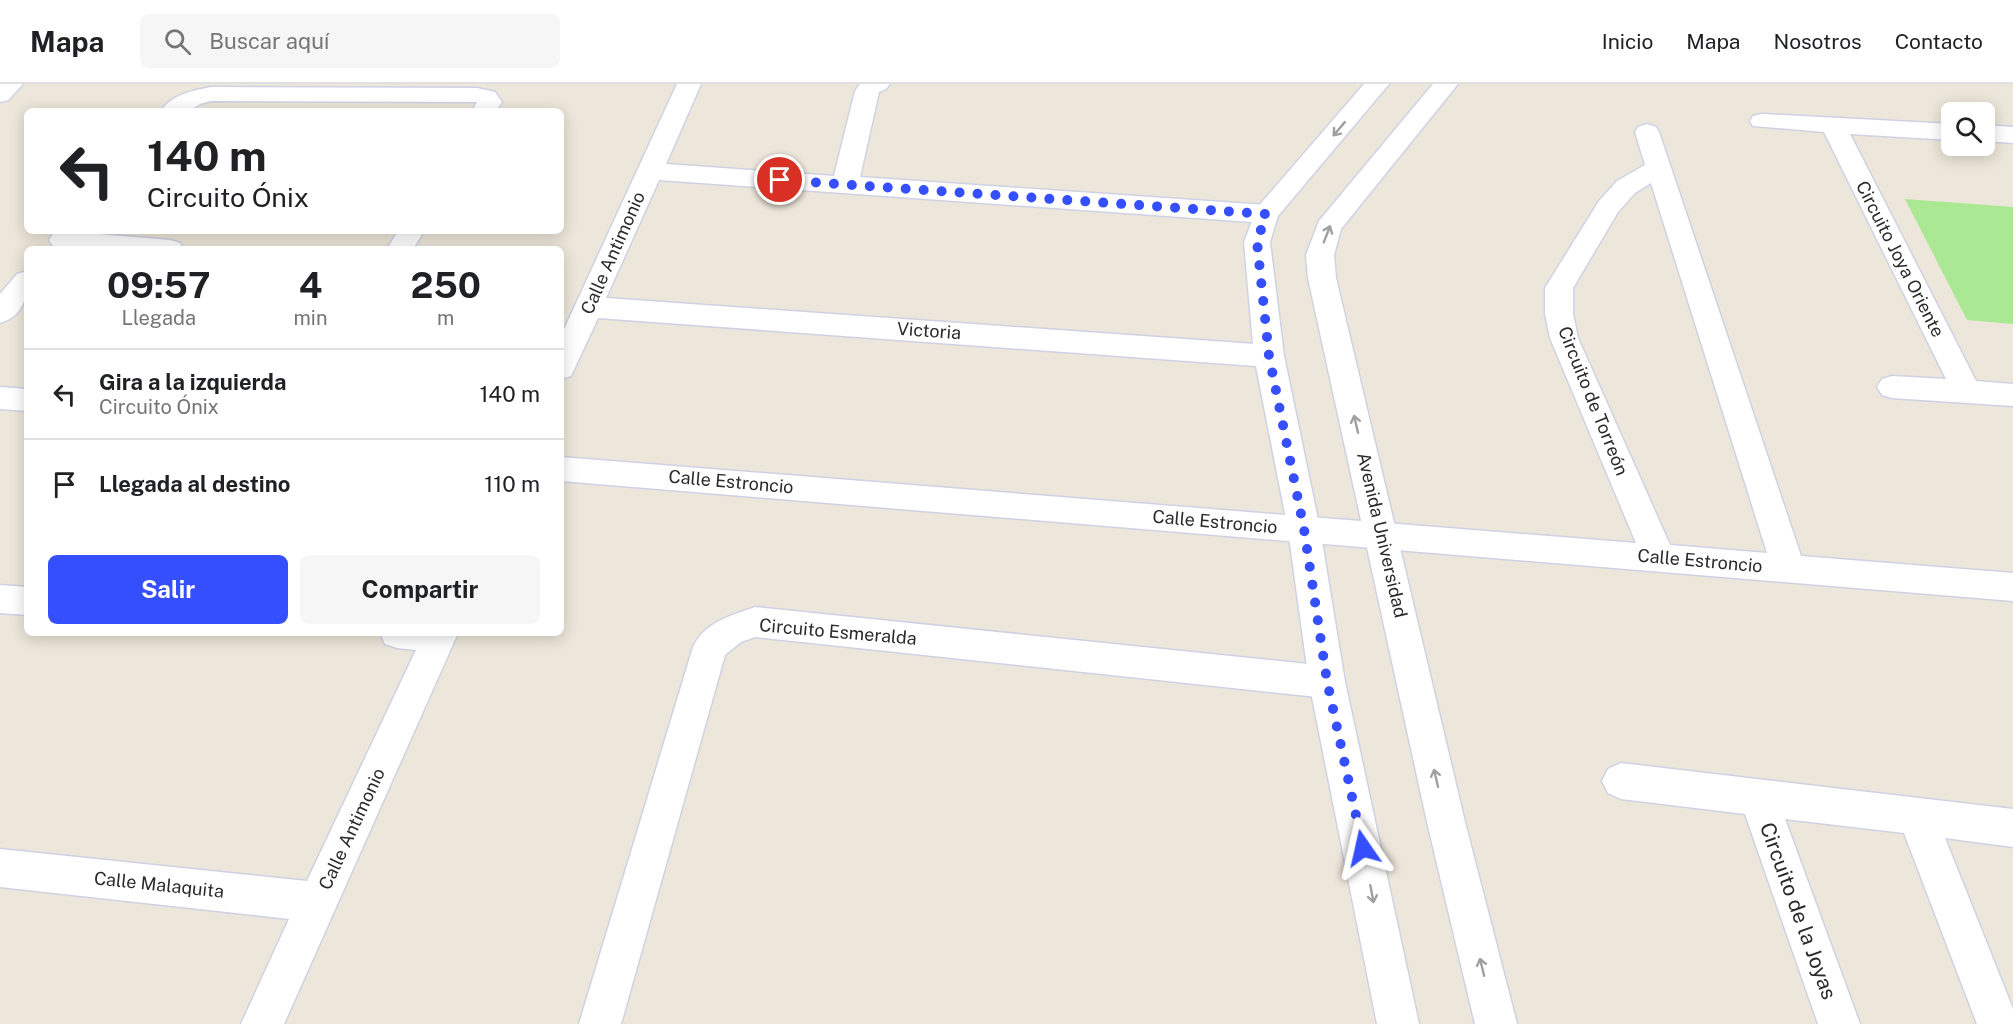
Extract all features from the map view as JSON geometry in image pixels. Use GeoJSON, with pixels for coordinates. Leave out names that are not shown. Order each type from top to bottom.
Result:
{"type":"FeatureCollection","features":[{"type":"Feature","properties":{"kind":"street"},"geometry":{"type":"LineString","coordinates":[[0,95],[11,84]]}},
{"type":"Feature","properties":{"kind":"street","name":"Calle Antimonio"},"geometry":{"type":"LineString","coordinates":[[564,361],[689,84]]}},
{"type":"Feature","properties":{"kind":"street"},"geometry":{"type":"LineString","coordinates":[[845,185],[867,91],[878,84]]}},
{"type":"Feature","properties":{"kind":"street"},"geometry":{"type":"LineString","coordinates":[[1377,84],[1266,214],[1257,242],[1269,356],[1304,529],[1327,681],[1398,1024]]}},
{"type":"Feature","properties":{"kind":"street","name":"Avenida Universidad"},"geometry":{"type":"LineString","coordinates":[[1446,84],[1328,227],[1320,255],[1322,278],[1446,822],[1496,1024]]}},
{"type":"Feature","properties":{"kind":"street"},"geometry":{"type":"LineString","coordinates":[[175,108],[192,98],[211,94],[477,95],[487,97],[490,102],[486,108]]}},
{"type":"Feature","properties":{"kind":"street"},"geometry":{"type":"LineString","coordinates":[[1762,122],[1941,131]]}},
{"type":"Feature","properties":{"kind":"street","name":"Circuito Joya Oriente"},"geometry":{"type":"LineString","coordinates":[[1833,125],[1967,392]]}},
{"type":"Feature","properties":{"kind":"street"},"geometry":{"type":"LineString","coordinates":[[1647,132],[1788,568]]}},
{"type":"Feature","properties":{"kind":"street"},"geometry":{"type":"LineString","coordinates":[[1995,134],[2013,135]]}},
{"type":"Feature","properties":{"kind":"street","name":"Circuito de Torreón"},"geometry":{"type":"LineString","coordinates":[[1658,168],[1626,187],[1608,207],[1559,288],[1559,314],[1564,338],[1659,558]]}},
{"type":"Feature","properties":{"kind":"street"},"geometry":{"type":"LineString","coordinates":[[650,171],[1266,214]]}},
{"type":"Feature","properties":{"kind":"street"},"geometry":{"type":"LineString","coordinates":[[62,240],[134,246]]}},
{"type":"Feature","properties":{"kind":"street"},"geometry":{"type":"LineString","coordinates":[[0,313],[24,285]]}},
{"type":"Feature","properties":{"kind":"street","name":"Victoria"},"geometry":{"type":"LineString","coordinates":[[589,306],[1269,356]]}},
{"type":"Feature","properties":{"kind":"street"},"geometry":{"type":"LineString","coordinates":[[1892,387],[2013,395]]}},
{"type":"Feature","properties":{"kind":"street"},"geometry":{"type":"LineString","coordinates":[[0,398],[24,400]]}},
{"type":"Feature","properties":{"kind":"street","name":"Calle Estroncio"},"geometry":{"type":"LineString","coordinates":[[564,469],[2013,587]]}},
{"type":"Feature","properties":{"kind":"street"},"geometry":{"type":"LineString","coordinates":[[0,599],[24,601]]}},
{"type":"Feature","properties":{"kind":"street","name":"Circuito Esmeralda"},"geometry":{"type":"LineString","coordinates":[[600,1024],[710,646],[729,631],[755,622],[1327,681]]}},
{"type":"Feature","properties":{"kind":"street","name":"Calle Antimonio"},"geometry":{"type":"LineString","coordinates":[[262,1024],[441,636]]}},
{"type":"Feature","properties":{"kind":"street","name":"Circuito de la Joyas"},"geometry":{"type":"LineString","coordinates":[[1621,781],[2013,828]]}},
{"type":"Feature","properties":{"kind":"street","name":"Circuito de la Joyas"},"geometry":{"type":"LineString","coordinates":[[1758,798],[1839,1024]]}},
{"type":"Feature","properties":{"kind":"street"},"geometry":{"type":"LineString","coordinates":[[1917,816],[1998,1024]]}},
{"type":"Feature","properties":{"kind":"street","name":"Calle Malaquita"},"geometry":{"type":"LineString","coordinates":[[0,868],[318,902]]}},
{"type":"Feature","properties":{"kind":"green space"},"geometry":{"type":"Polygon","coordinates":[[[1905,199],[2013,207],[2013,324],[1967,320],[1905,199]]]}},
{"type":"Feature","properties":{"kind":"route"},"geometry":{"type":"LineString","coordinates":[[780,180],[1266,214],[1257,242],[1269,356],[1304,529],[1327,681],[1363,848]]}}]}
